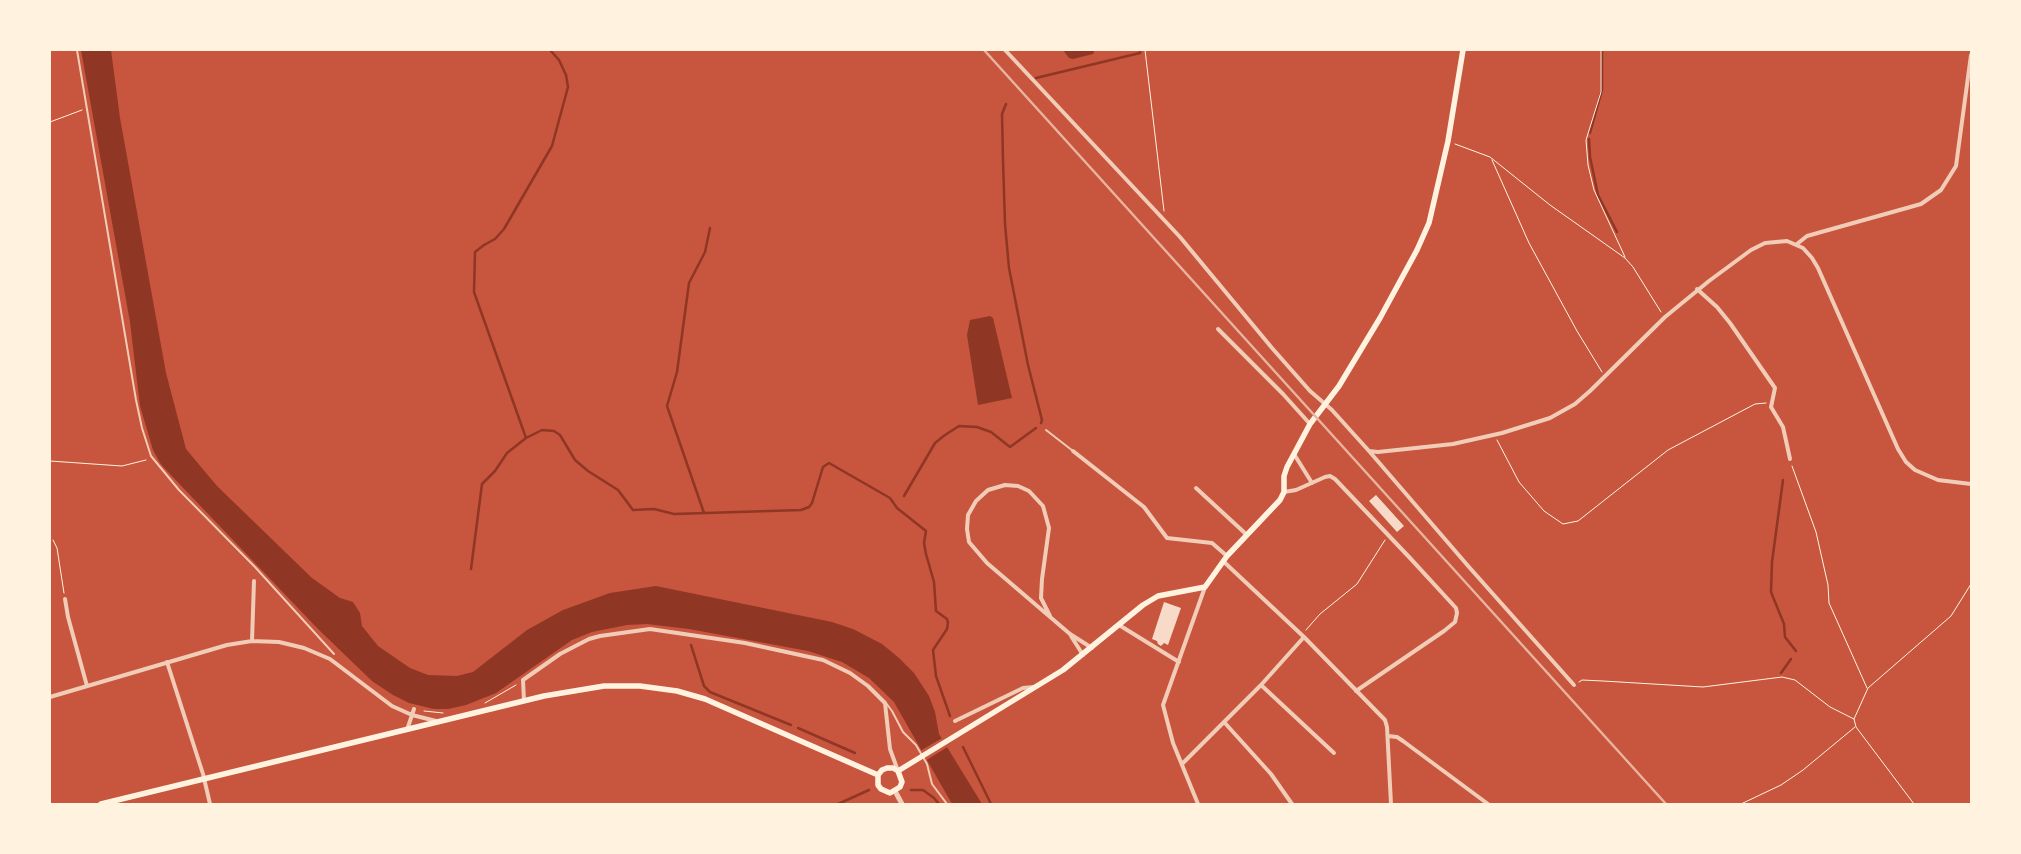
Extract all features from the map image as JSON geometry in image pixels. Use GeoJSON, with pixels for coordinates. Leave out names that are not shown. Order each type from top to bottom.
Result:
{"type":"FeatureCollection","features":[{"type":"Feature","properties":{"kind":"main road"},"geometry":{"type":"LineString","coordinates":[[898,771],[1036,687],[1083,655],[1158,596],[1205,587],[1225,559],[1280,500],[1284,492],[1284,476],[1310,424],[1326,404],[1380,318],[1417,250],[1428,223],[1448,141],[1463,50]]}},
{"type":"Feature","properties":{"kind":"main road"},"geometry":{"type":"LineString","coordinates":[[101,804],[564,691],[604,686],[640,686],[677,691],[705,699],[878,775]]}},
{"type":"Feature","properties":{"kind":"main road"},"geometry":{"type":"LineString","coordinates":[[893,768],[898,771],[902,782],[895,791],[885,792],[881,789],[878,785],[878,775],[882,770],[893,768]]}},
{"type":"Feature","properties":{"kind":"street"},"geometry":{"type":"LineString","coordinates":[[1005,50],[1199,258],[1297,377],[1326,404],[1369,451],[1469,567],[1574,684]]}},
{"type":"Feature","properties":{"kind":"street"},"geometry":{"type":"LineString","coordinates":[[1797,244],[1807,236],[1921,204],[1941,190],[1956,166],[1971,55]]}},
{"type":"Feature","properties":{"kind":"street"},"geometry":{"type":"LineString","coordinates":[[1369,451],[1378,452],[1453,444],[1550,418],[1590,391],[1665,317],[1751,250],[1765,243],[1787,241],[1803,248],[1818,268],[1898,449],[1906,462],[1915,470],[1931,478],[1971,484]]}},
{"type":"Feature","properties":{"kind":"street"},"geometry":{"type":"LineString","coordinates":[[1698,290],[1717,307],[1730,323],[1766,373],[1776,391],[1771,407],[1783,427],[1790,459]]}},
{"type":"Feature","properties":{"kind":"street"},"geometry":{"type":"LineString","coordinates":[[1218,330],[1283,394],[1310,424]]}},
{"type":"Feature","properties":{"kind":"street"},"geometry":{"type":"LineString","coordinates":[[1073,451],[1144,508],[1167,538],[1212,543],[1225,559],[1385,720],[1388,736],[1391,804]]}},
{"type":"Feature","properties":{"kind":"street"},"geometry":{"type":"LineString","coordinates":[[1294,454],[1312,483]]}},
{"type":"Feature","properties":{"kind":"street"},"geometry":{"type":"LineString","coordinates":[[1284,492],[1296,490],[1330,476],[1342,485],[1456,608],[1457,618],[1455,622],[1356,691]]}},
{"type":"Feature","properties":{"kind":"street"},"geometry":{"type":"LineString","coordinates":[[1050,616],[1041,598],[1049,528],[1042,506],[1029,491],[1018,486],[1006,485],[988,490],[976,501],[968,515],[967,529],[969,542],[987,563],[1070,634],[1092,648]]}},
{"type":"Feature","properties":{"kind":"street"},"geometry":{"type":"LineString","coordinates":[[1196,488],[1247,535]]}},
{"type":"Feature","properties":{"kind":"street"},"geometry":{"type":"LineString","coordinates":[[252,641],[254,582]]}},
{"type":"Feature","properties":{"kind":"street"},"geometry":{"type":"LineString","coordinates":[[1198,804],[1173,743],[1164,705],[1205,587]]}},
{"type":"Feature","properties":{"kind":"street"},"geometry":{"type":"LineString","coordinates":[[65,599],[68,617],[87,686]]}},
{"type":"Feature","properties":{"kind":"street"},"geometry":{"type":"LineString","coordinates":[[1119,626],[1179,662]]}},
{"type":"Feature","properties":{"kind":"street"},"geometry":{"type":"LineString","coordinates":[[524,701],[523,680],[560,654],[589,639],[616,633],[650,629],[745,643],[823,660],[850,673],[868,686],[885,703],[890,749],[898,771]]}},
{"type":"Feature","properties":{"kind":"street"},"geometry":{"type":"LineString","coordinates":[[1070,634],[1083,655]]}},
{"type":"Feature","properties":{"kind":"street"},"geometry":{"type":"LineString","coordinates":[[1182,764],[1260,685],[1303,636]]}},
{"type":"Feature","properties":{"kind":"street"},"geometry":{"type":"LineString","coordinates":[[50,697],[227,645],[252,641],[292,644],[318,653],[330,659],[392,706],[412,715],[440,722]]}},
{"type":"Feature","properties":{"kind":"street"},"geometry":{"type":"LineString","coordinates":[[167,662],[210,804]]}},
{"type":"Feature","properties":{"kind":"street"},"geometry":{"type":"LineString","coordinates":[[1260,685],[1334,753]]}},
{"type":"Feature","properties":{"kind":"street"},"geometry":{"type":"LineString","coordinates":[[956,721],[1023,688],[1036,687]]}},
{"type":"Feature","properties":{"kind":"street"},"geometry":{"type":"LineString","coordinates":[[407,730],[414,709]]}},
{"type":"Feature","properties":{"kind":"street"},"geometry":{"type":"LineString","coordinates":[[1224,722],[1271,774],[1292,804]]}},
{"type":"Feature","properties":{"kind":"street"},"geometry":{"type":"LineString","coordinates":[[1388,736],[1398,737],[1404,741],[1488,804]]}},
{"type":"Feature","properties":{"kind":"street"},"geometry":{"type":"LineString","coordinates":[[895,791],[902,804]]}},
{"type":"Feature","properties":{"kind":"lane"},"geometry":{"type":"LineString","coordinates":[[76,50],[140,419],[151,456],[179,490],[255,567],[334,654]]}},
{"type":"Feature","properties":{"kind":"lane"},"geometry":{"type":"LineString","coordinates":[[1046,430],[1073,451]]}},
{"type":"Feature","properties":{"kind":"lane"},"geometry":{"type":"LineString","coordinates":[[885,703],[892,711],[903,732],[916,745],[927,764],[932,784],[947,804]]}},
{"type":"Feature","properties":{"kind":"path"},"geometry":{"type":"LineString","coordinates":[[1145,50],[1165,215],[1162,218]]}},
{"type":"Feature","properties":{"kind":"path"},"geometry":{"type":"LineString","coordinates":[[1600,50],[1601,92],[1586,140],[1588,165],[1594,190],[1625,258]]}},
{"type":"Feature","properties":{"kind":"path"},"geometry":{"type":"LineString","coordinates":[[50,122],[87,108]]}},
{"type":"Feature","properties":{"kind":"path"},"geometry":{"type":"LineString","coordinates":[[1448,141],[1492,159],[1550,205],[1625,258],[1633,267],[1665,317]]}},
{"type":"Feature","properties":{"kind":"path"},"geometry":{"type":"LineString","coordinates":[[1492,159],[1529,243],[1577,331],[1605,376]]}},
{"type":"Feature","properties":{"kind":"path"},"geometry":{"type":"LineString","coordinates":[[1495,434],[1498,445],[1519,482],[1544,511],[1563,524],[1578,521],[1668,450],[1755,404],[1772,402]]}},
{"type":"Feature","properties":{"kind":"path"},"geometry":{"type":"LineString","coordinates":[[50,462],[122,466],[151,456]]}},
{"type":"Feature","properties":{"kind":"path"},"geometry":{"type":"LineString","coordinates":[[1790,459],[1816,532],[1828,585],[1829,603],[1868,688]]}},
{"type":"Feature","properties":{"kind":"path"},"geometry":{"type":"LineString","coordinates":[[1303,636],[1320,614],[1357,584],[1388,535]]}},
{"type":"Feature","properties":{"kind":"path"},"geometry":{"type":"LineString","coordinates":[[53,540],[57,548],[65,599]]}},
{"type":"Feature","properties":{"kind":"path"},"geometry":{"type":"LineString","coordinates":[[1914,804],[1856,727],[1854,719],[1868,688],[1951,616],[1971,584]]}},
{"type":"Feature","properties":{"kind":"path"},"geometry":{"type":"LineString","coordinates":[[1574,684],[1582,680],[1703,687],[1782,677],[1795,680],[1830,707],[1854,719]]}},
{"type":"Feature","properties":{"kind":"path"},"geometry":{"type":"LineString","coordinates":[[483,703],[508,692],[523,680]]}},
{"type":"Feature","properties":{"kind":"path"},"geometry":{"type":"LineString","coordinates":[[414,709],[433,713],[447,713]]}},
{"type":"Feature","properties":{"kind":"path"},"geometry":{"type":"LineString","coordinates":[[1740,804],[1782,785],[1856,727]]}},
{"type":"Feature","properties":{"kind":"shaded area"},"geometry":{"type":"Polygon","coordinates":[[[81,50],[111,50],[120,118],[166,373],[186,449],[217,486],[312,578],[340,598],[353,602],[360,613],[362,626],[378,646],[410,668],[428,675],[457,676],[473,672],[527,630],[563,610],[610,593],[656,586],[832,622],[853,629],[882,644],[914,673],[929,696],[935,712],[939,734],[982,804],[952,804],[894,702],[869,678],[842,662],[808,651],[689,629],[647,624],[627,625],[592,632],[572,640],[496,693],[466,705],[448,709],[434,709],[409,703],[372,681],[318,629],[168,472],[160,463],[153,450],[140,406],[130,322],[81,50]]]}},
{"type":"Feature","properties":{"kind":"shaded area"},"geometry":{"type":"Polygon","coordinates":[[[1063,50],[1094,50],[1094,52],[1093,54],[1073,59],[1069,58],[1063,50]]]}},
{"type":"Feature","properties":{"kind":"shaded area"},"geometry":{"type":"Polygon","coordinates":[[[990,316],[993,318],[1012,398],[978,405],[967,335],[970,320],[990,316]]]}},
{"type":"Feature","properties":{"kind":"pier"},"geometry":{"type":"Polygon","coordinates":[[[944,737],[949,746],[925,761],[920,751],[944,737]]]}},
{"type":"Feature","properties":{"kind":"building"},"geometry":{"type":"Polygon","coordinates":[[[1376,495],[1404,526],[1397,532],[1369,501],[1376,495]]]}},
{"type":"Feature","properties":{"kind":"building"},"geometry":{"type":"Polygon","coordinates":[[[1164,602],[1181,608],[1168,645],[1164,643],[1161,646],[1152,639],[1164,602]]]}},
{"type":"Feature","properties":{"kind":"waterway"},"geometry":{"type":"LineString","coordinates":[[550,50],[559,60],[566,75],[568,87],[552,146],[504,229],[495,239],[475,252],[474,292],[526,438],[542,430],[554,431],[560,435],[575,460],[588,471],[618,490],[633,510],[654,509],[674,514],[801,510],[809,507],[812,503],[823,467],[829,463],[890,498],[897,508],[926,531],[924,543],[934,582],[936,611],[947,619],[948,623],[947,629],[933,650],[936,676],[950,716]]}},
{"type":"Feature","properties":{"kind":"waterway"},"geometry":{"type":"LineString","coordinates":[[1036,78],[1140,53],[1140,50]]}},
{"type":"Feature","properties":{"kind":"waterway"},"geometry":{"type":"LineString","coordinates":[[1590,133],[1602,90],[1602,50]]}},
{"type":"Feature","properties":{"kind":"waterway"},"geometry":{"type":"LineString","coordinates":[[1006,104],[1002,114],[1005,224],[1009,268],[1028,365],[1042,420],[1041,423]]}},
{"type":"Feature","properties":{"kind":"waterway"},"geometry":{"type":"LineString","coordinates":[[1589,139],[1590,157],[1598,195],[1617,232]]}},
{"type":"Feature","properties":{"kind":"waterway"},"geometry":{"type":"LineString","coordinates":[[704,513],[667,406],[677,372],[689,283],[705,252],[710,228]]}},
{"type":"Feature","properties":{"kind":"waterway"},"geometry":{"type":"LineString","coordinates":[[904,496],[935,443],[959,426],[977,427],[991,432],[1010,447],[1036,428]]}},
{"type":"Feature","properties":{"kind":"waterway"},"geometry":{"type":"LineString","coordinates":[[471,569],[482,484],[495,471],[507,453],[526,438]]}},
{"type":"Feature","properties":{"kind":"waterway"},"geometry":{"type":"LineString","coordinates":[[1783,480],[1772,562],[1771,592],[1784,624],[1785,637],[1796,651]]}},
{"type":"Feature","properties":{"kind":"waterway"},"geometry":{"type":"LineString","coordinates":[[691,645],[704,686],[710,692],[791,725]]}},
{"type":"Feature","properties":{"kind":"waterway"},"geometry":{"type":"LineString","coordinates":[[1781,673],[1791,659]]}},
{"type":"Feature","properties":{"kind":"waterway"},"geometry":{"type":"LineString","coordinates":[[798,728],[855,753]]}},
{"type":"Feature","properties":{"kind":"waterway"},"geometry":{"type":"LineString","coordinates":[[963,747],[991,804]]}},
{"type":"Feature","properties":{"kind":"waterway"},"geometry":{"type":"LineString","coordinates":[[838,804],[869,790]]}},
{"type":"Feature","properties":{"kind":"waterway"},"geometry":{"type":"LineString","coordinates":[[911,790],[923,790],[939,804]]}},
{"type":"Feature","properties":{"kind":"railway"},"geometry":{"type":"LineString","coordinates":[[984,50],[1666,804]]}}]}
